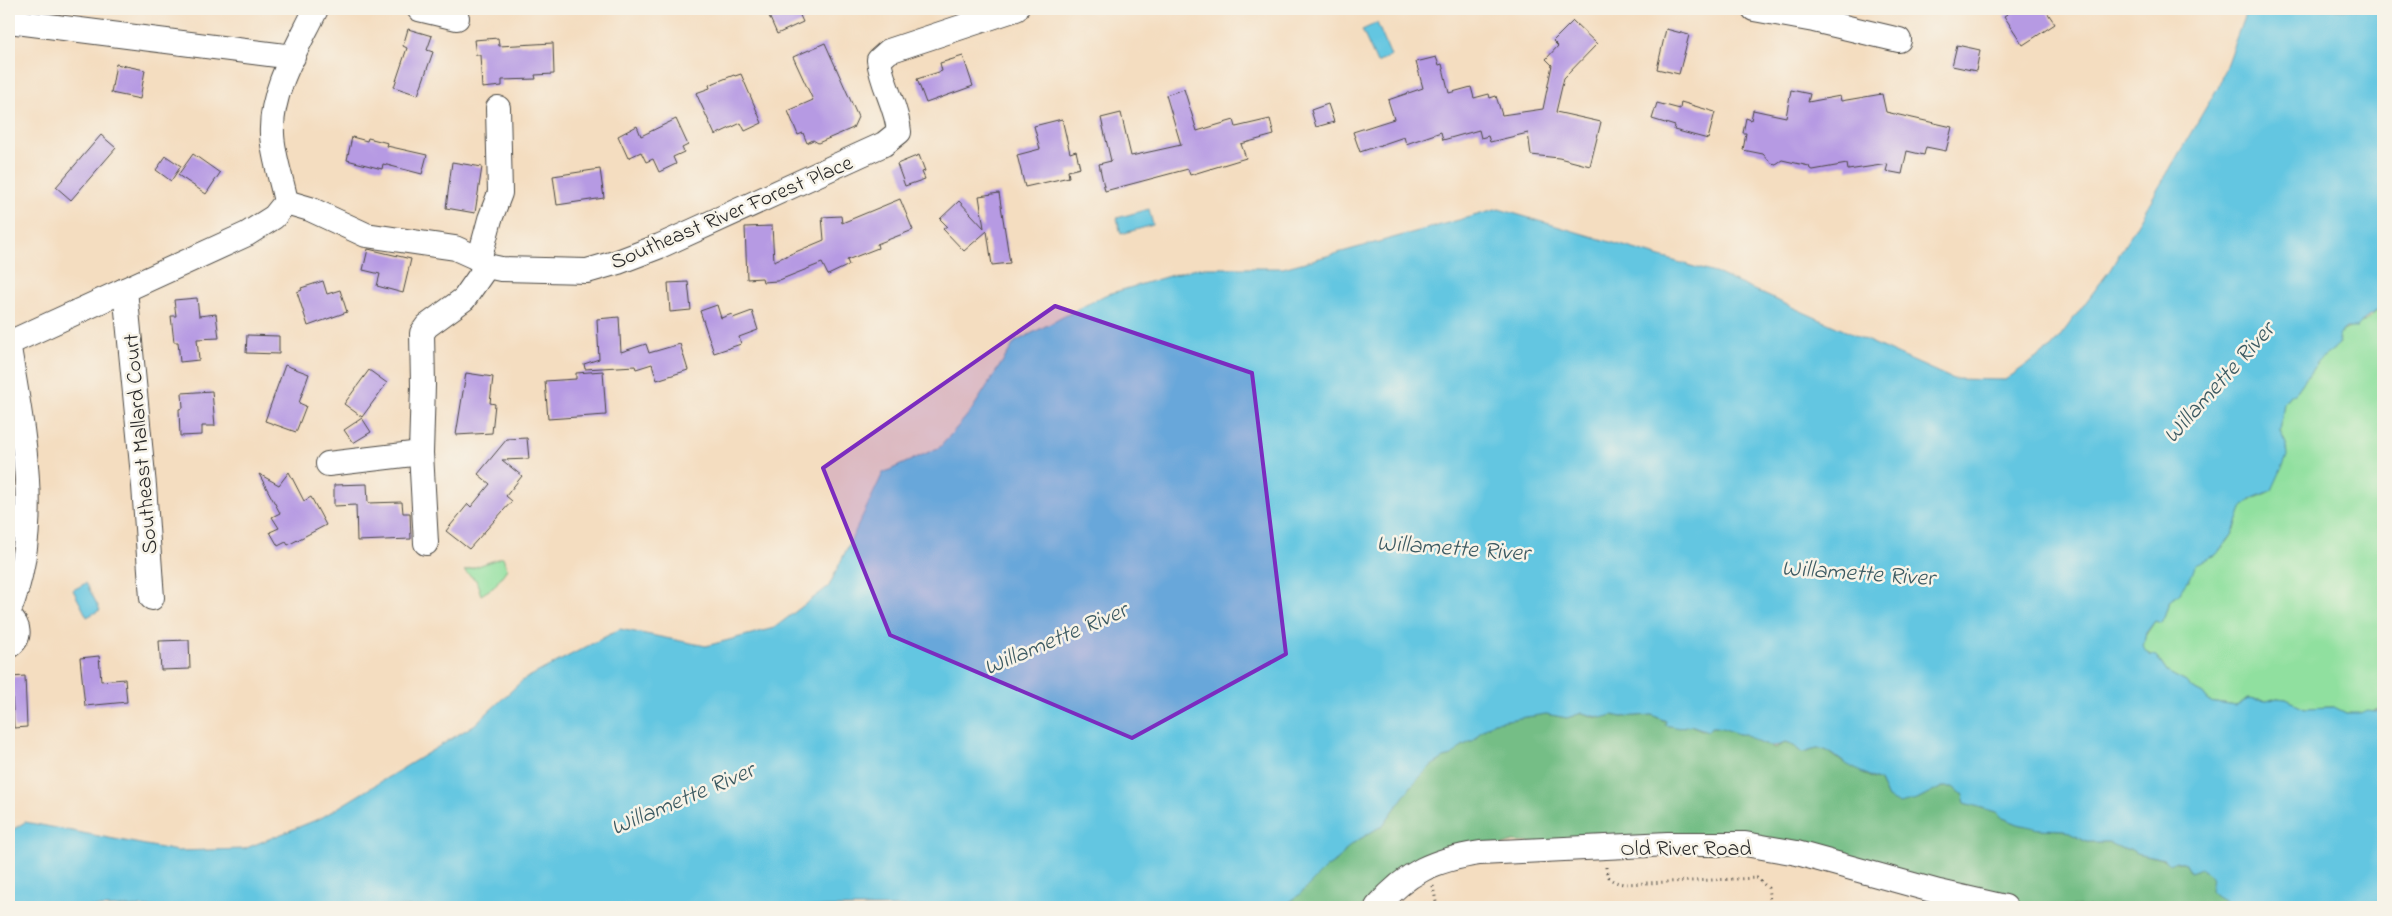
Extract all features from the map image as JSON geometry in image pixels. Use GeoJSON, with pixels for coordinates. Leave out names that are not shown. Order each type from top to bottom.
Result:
{"type":"FeatureCollection","features":[{"type":"Feature","properties":{"kind":"street"},"geometry":{"type":"LineString","coordinates":[[9,343],[247,234],[274,217],[286,202],[272,135],[277,97],[293,57],[316,9]]}},
{"type":"Feature","properties":{"kind":"street"},"geometry":{"type":"LineString","coordinates":[[419,9],[457,18]]}},
{"type":"Feature","properties":{"kind":"street","name":"Southeast River Forest Place"},"geometry":{"type":"LineString","coordinates":[[286,202],[310,209],[366,235],[455,248],[483,263],[500,269],[587,271],[618,262],[660,246],[884,144],[899,132],[898,118],[881,76],[879,60],[889,51],[1016,9]]}},
{"type":"Feature","properties":{"kind":"street"},"geometry":{"type":"LineString","coordinates":[[1754,9],[1815,14],[1899,40]]}},
{"type":"Feature","properties":{"kind":"street"},"geometry":{"type":"LineString","coordinates":[[9,21],[293,57]]}},
{"type":"Feature","properties":{"kind":"street"},"geometry":{"type":"LineString","coordinates":[[426,543],[421,453],[422,334],[426,326],[464,299],[483,263],[490,219],[500,193],[498,108]]}},
{"type":"Feature","properties":{"kind":"street","name":"Southeast Mallard Court"},"geometry":{"type":"LineString","coordinates":[[125,290],[144,486],[152,598]]}},
{"type":"Feature","properties":{"kind":"street"},"geometry":{"type":"LineString","coordinates":[[9,348],[27,459],[28,500],[20,572],[9,610]]}},
{"type":"Feature","properties":{"kind":"street"},"geometry":{"type":"LineString","coordinates":[[328,464],[421,453]]}},
{"type":"Feature","properties":{"kind":"street"},"geometry":{"type":"LineString","coordinates":[[9,617],[17,625],[18,631],[16,639],[9,646]]}},
{"type":"Feature","properties":{"kind":"street","name":"Old River Road"},"geometry":{"type":"LineString","coordinates":[[1377,907],[1407,876],[1433,863],[1456,857],[1480,853],[1704,843],[1745,844],[1779,849],[1939,892],[2006,907]]}},
{"type":"Feature","properties":{"kind":"path"},"geometry":{"type":"LineString","coordinates":[[1607,875],[1613,882],[1624,884],[1758,878],[1768,888],[1771,907]]}},
{"type":"Feature","properties":{"kind":"path"},"geometry":{"type":"LineString","coordinates":[[1434,896],[1437,907]]}},
{"type":"Feature","properties":{"kind":"highlighted area"},"geometry":{"type":"Polygon","coordinates":[[[1055,306],[1252,373],[1286,654],[1132,738],[890,635],[823,468],[1055,306]]]}},
{"type":"Feature","properties":{"kind":"green space"},"geometry":{"type":"Polygon","coordinates":[[[2383,307],[2383,708],[2361,714],[2346,713],[2333,707],[2305,708],[2286,699],[2277,698],[2267,701],[2248,699],[2236,706],[2209,702],[2203,694],[2167,672],[2161,663],[2145,650],[2143,647],[2145,636],[2155,621],[2161,623],[2171,599],[2179,594],[2184,584],[2189,581],[2194,564],[2220,550],[2229,540],[2241,510],[2245,505],[2252,499],[2272,490],[2286,444],[2280,431],[2284,402],[2297,391],[2319,360],[2339,345],[2339,334],[2362,324],[2383,307]]]}},
{"type":"Feature","properties":{"kind":"green space"},"geometry":{"type":"Polygon","coordinates":[[[503,557],[507,569],[494,587],[481,595],[476,580],[464,571],[503,557]]]}},
{"type":"Feature","properties":{"kind":"green space"},"geometry":{"type":"Polygon","coordinates":[[[1582,713],[1598,718],[1613,715],[1621,717],[1652,715],[1680,728],[1690,725],[1702,730],[1711,727],[1728,728],[1737,734],[1745,734],[1759,743],[1775,748],[1785,743],[1794,746],[1802,753],[1822,749],[1842,762],[1880,781],[1888,798],[1917,800],[1942,787],[1954,787],[1963,795],[1965,803],[1996,812],[2003,818],[2018,824],[2039,829],[2064,830],[2086,842],[2108,842],[2123,849],[2130,849],[2136,853],[2186,864],[2190,872],[2202,868],[2212,876],[2212,882],[2240,907],[2034,907],[1938,885],[1843,858],[1513,842],[1382,887],[1363,907],[1283,907],[1299,895],[1326,868],[1338,860],[1350,845],[1383,825],[1412,785],[1431,766],[1444,758],[1452,756],[1494,722],[1546,714],[1567,718],[1582,713]]]}},
{"type":"Feature","properties":{"kind":"water","name":"Willamette River"},"geometry":{"type":"Polygon","coordinates":[[[2247,9],[2383,9],[2383,307],[2368,316],[2357,328],[2346,328],[2339,334],[2339,345],[2319,360],[2297,391],[2284,402],[2280,431],[2286,444],[2287,457],[2272,490],[2251,499],[2243,507],[2232,535],[2216,555],[2195,564],[2193,572],[2179,594],[2171,599],[2161,623],[2155,621],[2146,633],[2143,647],[2150,655],[2156,656],[2167,672],[2203,694],[2209,702],[2236,706],[2248,699],[2267,701],[2277,698],[2286,699],[2305,708],[2334,707],[2346,713],[2361,713],[2368,710],[2377,711],[2383,708],[2383,907],[2297,907],[2286,903],[2279,907],[2246,908],[2216,897],[2210,891],[2212,876],[2202,868],[2190,872],[2186,864],[2176,861],[2169,864],[2165,859],[2136,853],[2130,849],[2123,849],[2108,842],[2086,842],[2064,830],[2039,829],[2018,824],[2003,818],[1996,812],[1965,803],[1963,795],[1954,787],[1942,787],[1917,800],[1899,804],[1888,798],[1880,781],[1849,766],[1822,749],[1802,753],[1794,746],[1785,743],[1774,746],[1764,745],[1745,734],[1738,734],[1721,728],[1711,727],[1708,731],[1690,725],[1680,728],[1665,725],[1666,721],[1652,715],[1621,717],[1613,715],[1602,718],[1582,713],[1567,718],[1546,714],[1494,722],[1452,756],[1444,758],[1431,766],[1412,785],[1383,825],[1350,845],[1338,860],[1326,868],[1299,895],[1283,907],[9,907],[9,832],[25,822],[177,851],[244,849],[321,818],[474,725],[523,680],[620,629],[706,646],[774,628],[829,586],[883,473],[940,447],[971,411],[1015,342],[1105,295],[1196,268],[1283,268],[1499,209],[1718,274],[1953,379],[2005,380],[2052,347],[2110,270],[2218,87],[2247,9]]]}},
{"type":"Feature","properties":{"kind":"water"},"geometry":{"type":"Polygon","coordinates":[[[1377,23],[1391,56],[1377,63],[1362,30],[1377,23]]]}},
{"type":"Feature","properties":{"kind":"water"},"geometry":{"type":"Polygon","coordinates":[[[1149,209],[1153,225],[1121,234],[1117,218],[1149,209]]]}},
{"type":"Feature","properties":{"kind":"water"},"geometry":{"type":"Polygon","coordinates":[[[86,583],[100,610],[87,617],[73,590],[86,583]]]}},
{"type":"Feature","properties":{"kind":"building"},"geometry":{"type":"Polygon","coordinates":[[[766,9],[797,9],[803,22],[777,34],[766,9]]]}},
{"type":"Feature","properties":{"kind":"building"},"geometry":{"type":"Polygon","coordinates":[[[2015,9],[2045,9],[2055,24],[2023,45],[2004,16],[2015,9]]]}},
{"type":"Feature","properties":{"kind":"building"},"geometry":{"type":"Polygon","coordinates":[[[1573,21],[1597,44],[1564,78],[1556,112],[1601,122],[1590,166],[1559,158],[1531,155],[1528,133],[1490,142],[1488,136],[1481,138],[1479,130],[1443,140],[1441,132],[1406,144],[1404,137],[1360,152],[1353,132],[1394,119],[1388,100],[1423,88],[1416,62],[1436,57],[1439,65],[1442,64],[1449,93],[1471,87],[1474,98],[1489,94],[1490,98],[1496,96],[1502,115],[1543,109],[1552,65],[1546,59],[1558,46],[1553,41],[1573,21]]]}},
{"type":"Feature","properties":{"kind":"building"},"geometry":{"type":"Polygon","coordinates":[[[408,29],[432,36],[427,50],[433,52],[418,95],[394,87],[407,48],[403,46],[408,29]]]}},
{"type":"Feature","properties":{"kind":"building"},"geometry":{"type":"Polygon","coordinates":[[[1666,29],[1689,35],[1679,74],[1657,69],[1666,29]]]}},
{"type":"Feature","properties":{"kind":"building"},"geometry":{"type":"Polygon","coordinates":[[[498,38],[499,46],[553,43],[554,74],[535,75],[536,79],[502,80],[502,86],[482,88],[480,55],[476,55],[474,40],[498,38]]]}},
{"type":"Feature","properties":{"kind":"building"},"geometry":{"type":"Polygon","coordinates":[[[825,43],[858,117],[853,128],[818,143],[813,140],[807,143],[803,133],[798,135],[788,111],[813,100],[793,57],[825,43]]]}},
{"type":"Feature","properties":{"kind":"building"},"geometry":{"type":"Polygon","coordinates":[[[1957,45],[1980,50],[1976,71],[1952,66],[1957,45]]]}},
{"type":"Feature","properties":{"kind":"building"},"geometry":{"type":"Polygon","coordinates":[[[963,56],[973,86],[926,103],[917,79],[942,71],[940,63],[963,56]]]}},
{"type":"Feature","properties":{"kind":"building"},"geometry":{"type":"Polygon","coordinates":[[[116,64],[145,70],[140,99],[111,93],[116,64]]]}},
{"type":"Feature","properties":{"kind":"building"},"geometry":{"type":"Polygon","coordinates":[[[741,74],[762,123],[745,131],[741,123],[715,135],[696,93],[710,88],[709,85],[741,74]]]}},
{"type":"Feature","properties":{"kind":"building"},"geometry":{"type":"Polygon","coordinates":[[[1184,89],[1197,131],[1234,120],[1236,127],[1270,119],[1274,135],[1241,144],[1246,158],[1190,175],[1188,169],[1105,191],[1099,164],[1111,161],[1101,118],[1121,113],[1131,156],[1181,145],[1166,95],[1184,89]]]}},
{"type":"Feature","properties":{"kind":"building"},"geometry":{"type":"Polygon","coordinates":[[[1791,90],[1810,94],[1808,102],[1840,96],[1841,101],[1882,94],[1886,112],[1952,127],[1946,151],[1926,147],[1924,155],[1907,151],[1902,174],[1886,171],[1888,164],[1848,170],[1847,164],[1813,170],[1809,166],[1782,160],[1776,164],[1771,163],[1763,154],[1743,150],[1746,133],[1743,133],[1746,118],[1751,120],[1753,110],[1786,117],[1791,90]]]}},
{"type":"Feature","properties":{"kind":"building"},"geometry":{"type":"Polygon","coordinates":[[[1681,102],[1715,112],[1708,139],[1674,130],[1675,126],[1652,119],[1657,103],[1680,109],[1681,102]]]}},
{"type":"Feature","properties":{"kind":"building"},"geometry":{"type":"Polygon","coordinates":[[[1328,104],[1334,122],[1316,127],[1311,110],[1328,104]]]}},
{"type":"Feature","properties":{"kind":"building"},"geometry":{"type":"Polygon","coordinates":[[[676,119],[688,145],[682,148],[684,152],[673,157],[676,164],[659,172],[653,159],[646,162],[641,152],[628,158],[618,136],[637,126],[641,136],[676,119]]]}},
{"type":"Feature","properties":{"kind":"building"},"geometry":{"type":"Polygon","coordinates":[[[1062,119],[1070,153],[1076,151],[1080,168],[1068,171],[1069,177],[1025,187],[1017,155],[1040,149],[1034,126],[1062,119]]]}},
{"type":"Feature","properties":{"kind":"building"},"geometry":{"type":"Polygon","coordinates":[[[101,135],[116,148],[71,200],[56,187],[101,135]]]}},
{"type":"Feature","properties":{"kind":"building"},"geometry":{"type":"Polygon","coordinates":[[[352,137],[367,141],[368,138],[388,143],[387,146],[427,155],[422,174],[383,164],[382,169],[347,160],[352,137]]]}},
{"type":"Feature","properties":{"kind":"building"},"geometry":{"type":"Polygon","coordinates":[[[193,154],[220,173],[206,194],[178,175],[193,154]]]}},
{"type":"Feature","properties":{"kind":"building"},"geometry":{"type":"Polygon","coordinates":[[[919,155],[925,171],[922,172],[925,179],[905,186],[897,164],[919,155]]]}},
{"type":"Feature","properties":{"kind":"building"},"geometry":{"type":"Polygon","coordinates":[[[166,156],[181,166],[171,181],[156,170],[166,156]]]}},
{"type":"Feature","properties":{"kind":"building"},"geometry":{"type":"Polygon","coordinates":[[[452,162],[482,167],[475,213],[446,208],[452,162]]]}},
{"type":"Feature","properties":{"kind":"building"},"geometry":{"type":"Polygon","coordinates":[[[600,169],[604,198],[557,205],[553,176],[600,169]]]}},
{"type":"Feature","properties":{"kind":"building"},"geometry":{"type":"Polygon","coordinates":[[[999,193],[1010,263],[992,265],[987,231],[964,251],[943,229],[947,226],[940,219],[959,201],[984,228],[979,196],[999,193]]]}},
{"type":"Feature","properties":{"kind":"building"},"geometry":{"type":"Polygon","coordinates":[[[900,199],[913,230],[877,244],[878,248],[847,260],[849,265],[828,275],[822,263],[777,281],[763,282],[762,278],[747,279],[745,227],[772,226],[774,261],[824,240],[822,217],[841,216],[842,223],[900,199]]]}},
{"type":"Feature","properties":{"kind":"building"},"geometry":{"type":"Polygon","coordinates":[[[368,249],[411,259],[403,293],[377,286],[380,274],[363,270],[368,249]]]}},
{"type":"Feature","properties":{"kind":"building"},"geometry":{"type":"Polygon","coordinates":[[[323,281],[327,294],[340,290],[347,312],[308,326],[297,292],[302,290],[301,288],[323,281]]]}},
{"type":"Feature","properties":{"kind":"building"},"geometry":{"type":"Polygon","coordinates":[[[688,282],[691,310],[670,312],[668,283],[688,282]]]}},
{"type":"Feature","properties":{"kind":"building"},"geometry":{"type":"Polygon","coordinates":[[[197,298],[199,316],[216,314],[219,338],[197,339],[199,360],[180,362],[178,342],[174,342],[171,316],[176,316],[174,300],[197,298]]]}},
{"type":"Feature","properties":{"kind":"building"},"geometry":{"type":"Polygon","coordinates":[[[717,305],[721,318],[732,314],[733,318],[752,311],[758,330],[739,337],[741,344],[714,353],[700,311],[717,305]]]}},
{"type":"Feature","properties":{"kind":"building"},"geometry":{"type":"Polygon","coordinates":[[[619,317],[621,352],[646,344],[649,353],[680,344],[688,370],[657,380],[652,364],[636,369],[635,366],[585,369],[584,364],[599,359],[597,319],[619,317]]]}},
{"type":"Feature","properties":{"kind":"building"},"geometry":{"type":"Polygon","coordinates":[[[247,335],[279,336],[279,354],[246,353],[247,335]]]}},
{"type":"Feature","properties":{"kind":"building"},"geometry":{"type":"Polygon","coordinates":[[[285,365],[309,374],[299,403],[306,406],[296,432],[265,421],[285,365]]]}},
{"type":"Feature","properties":{"kind":"building"},"geometry":{"type":"Polygon","coordinates":[[[369,370],[387,383],[362,417],[344,404],[369,370]]]}},
{"type":"Feature","properties":{"kind":"building"},"geometry":{"type":"Polygon","coordinates":[[[603,371],[606,415],[548,419],[545,381],[576,379],[576,373],[603,371]]]}},
{"type":"Feature","properties":{"kind":"building"},"geometry":{"type":"Polygon","coordinates":[[[466,373],[493,377],[490,403],[495,404],[492,433],[456,435],[466,373]]]}},
{"type":"Feature","properties":{"kind":"building"},"geometry":{"type":"Polygon","coordinates":[[[212,391],[215,426],[202,426],[202,435],[180,436],[179,409],[183,408],[182,393],[212,391]]]}},
{"type":"Feature","properties":{"kind":"building"},"geometry":{"type":"Polygon","coordinates":[[[362,418],[371,432],[353,443],[344,430],[362,418]]]}},
{"type":"Feature","properties":{"kind":"building"},"geometry":{"type":"Polygon","coordinates":[[[527,438],[529,459],[502,460],[522,476],[506,496],[512,501],[469,549],[446,531],[468,504],[471,507],[490,484],[478,474],[507,439],[527,438]]]}},
{"type":"Feature","properties":{"kind":"building"},"geometry":{"type":"Polygon","coordinates":[[[289,472],[304,501],[311,497],[326,525],[288,545],[286,542],[278,546],[270,532],[279,528],[272,517],[280,513],[259,474],[279,485],[289,472]]]}},
{"type":"Feature","properties":{"kind":"building"},"geometry":{"type":"Polygon","coordinates":[[[367,484],[368,503],[402,502],[403,513],[410,513],[411,539],[357,541],[356,505],[334,506],[334,485],[367,484]]]}},
{"type":"Feature","properties":{"kind":"building"},"geometry":{"type":"Polygon","coordinates":[[[189,640],[190,669],[161,670],[159,641],[189,640]]]}},
{"type":"Feature","properties":{"kind":"building"},"geometry":{"type":"Polygon","coordinates":[[[99,656],[101,681],[125,679],[127,702],[85,706],[80,658],[99,656]]]}},
{"type":"Feature","properties":{"kind":"building"},"geometry":{"type":"Polygon","coordinates":[[[25,676],[27,727],[14,728],[11,677],[25,676]]]}}]}
